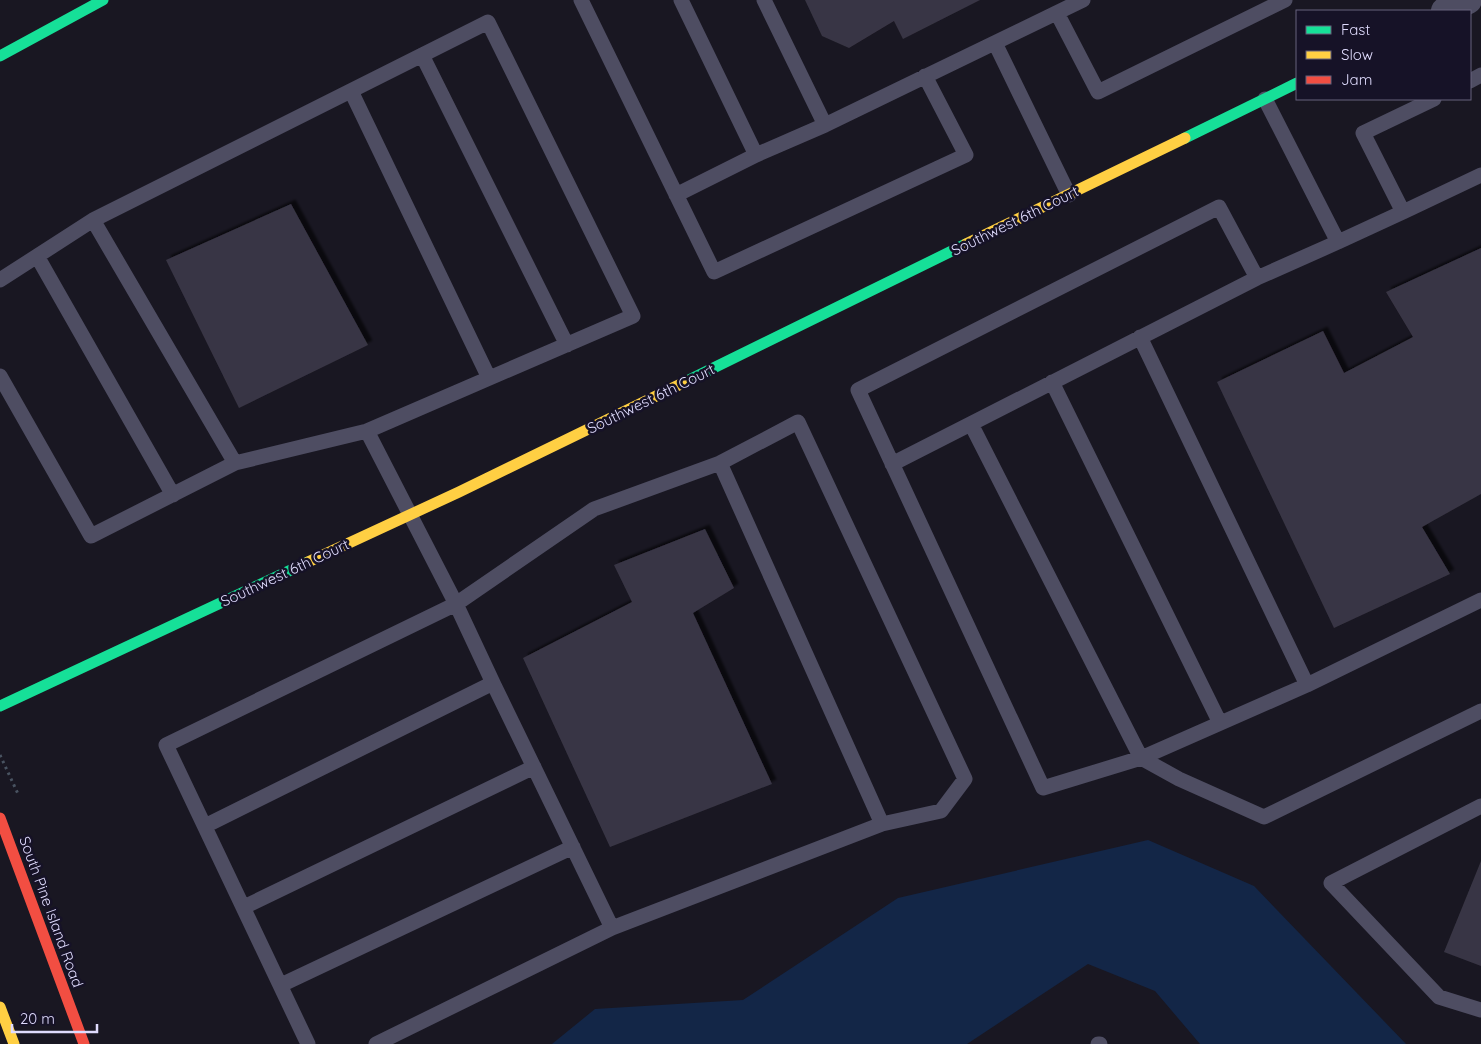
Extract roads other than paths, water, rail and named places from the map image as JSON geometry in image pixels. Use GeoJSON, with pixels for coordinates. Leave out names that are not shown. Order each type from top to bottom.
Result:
{"type":"FeatureCollection","features":[{"type":"Feature","properties":{"kind":"street"},"geometry":{"type":"LineString","coordinates":[[0,56],[103,0]]}},
{"type":"Feature","properties":{"kind":"street"},"geometry":{"type":"LineString","coordinates":[[1447,10],[1468,0]]}},
{"type":"Feature","properties":{"kind":"street","name":"Southwest 6th Court"},"geometry":{"type":"LineString","coordinates":[[0,706],[410,515],[1296,84]]}},
{"type":"Feature","properties":{"kind":"street","name":"South Pine Island Road"},"geometry":{"type":"LineString","coordinates":[[0,818],[84,1044]]}},
{"type":"Feature","properties":{"kind":"street"},"geometry":{"type":"LineString","coordinates":[[0,1007],[14,1044]]}},
{"type":"Feature","properties":{"kind":"lane"},"geometry":{"type":"LineString","coordinates":[[581,0],[714,272],[966,155],[925,76]]}},
{"type":"Feature","properties":{"kind":"lane"},"geometry":{"type":"LineString","coordinates":[[682,0],[756,154]]}},
{"type":"Feature","properties":{"kind":"lane"},"geometry":{"type":"LineString","coordinates":[[764,0],[826,124]]}},
{"type":"Feature","properties":{"kind":"lane"},"geometry":{"type":"LineString","coordinates":[[676,195],[756,154],[826,124],[1083,0]]}},
{"type":"Feature","properties":{"kind":"lane"},"geometry":{"type":"LineString","coordinates":[[1057,13],[1098,92],[1285,0]]}},
{"type":"Feature","properties":{"kind":"lane"},"geometry":{"type":"LineString","coordinates":[[0,280],[93,220],[488,22],[633,316],[366,431],[235,463],[91,536],[0,376]]}},
{"type":"Feature","properties":{"kind":"lane"},"geometry":{"type":"LineString","coordinates":[[995,43],[1069,195]]}},
{"type":"Feature","properties":{"kind":"lane"},"geometry":{"type":"LineString","coordinates":[[422,55],[567,345]]}},
{"type":"Feature","properties":{"kind":"lane"},"geometry":{"type":"LineString","coordinates":[[351,91],[489,378]]}},
{"type":"Feature","properties":{"kind":"lane"},"geometry":{"type":"LineString","coordinates":[[1265,99],[1338,242]]}},
{"type":"Feature","properties":{"kind":"lane"},"geometry":{"type":"LineString","coordinates":[[1403,212],[1364,133],[1432,100]]}},
{"type":"Feature","properties":{"kind":"lane"},"geometry":{"type":"LineString","coordinates":[[892,464],[1257,278],[1481,175]]}},
{"type":"Feature","properties":{"kind":"lane"},"geometry":{"type":"LineString","coordinates":[[1257,278],[1218,207],[858,390],[1043,788],[1141,758],[1307,685],[1481,600]]}},
{"type":"Feature","properties":{"kind":"lane"},"geometry":{"type":"LineString","coordinates":[[93,220],[235,463]]}},
{"type":"Feature","properties":{"kind":"lane"},"geometry":{"type":"LineString","coordinates":[[37,256],[173,494]]}},
{"type":"Feature","properties":{"kind":"lane"},"geometry":{"type":"LineString","coordinates":[[1140,337],[1307,685]]}},
{"type":"Feature","properties":{"kind":"lane"},"geometry":{"type":"LineString","coordinates":[[1052,382],[1220,723]]}},
{"type":"Feature","properties":{"kind":"lane"},"geometry":{"type":"LineString","coordinates":[[308,1044],[166,745],[456,604],[594,509],[720,463],[798,422],[965,779],[941,811],[882,824],[612,928],[376,1044]]}},
{"type":"Feature","properties":{"kind":"lane"},"geometry":{"type":"LineString","coordinates":[[971,424],[1141,758],[1179,779],[1264,816],[1481,710]]}},
{"type":"Feature","properties":{"kind":"lane"},"geometry":{"type":"LineString","coordinates":[[366,431],[456,604],[612,928]]}},
{"type":"Feature","properties":{"kind":"lane"},"geometry":{"type":"LineString","coordinates":[[720,463],[882,824]]}},
{"type":"Feature","properties":{"kind":"lane"},"geometry":{"type":"LineString","coordinates":[[205,826],[493,683]]}},
{"type":"Feature","properties":{"kind":"lane"},"geometry":{"type":"LineString","coordinates":[[244,908],[534,767]]}},
{"type":"Feature","properties":{"kind":"lane"},"geometry":{"type":"LineString","coordinates":[[1481,806],[1331,883],[1439,998],[1481,1010]]}},
{"type":"Feature","properties":{"kind":"lane"},"geometry":{"type":"LineString","coordinates":[[281,985],[573,847]]}},
{"type":"Feature","properties":{"kind":"water"},"geometry":{"type":"Polygon","coordinates":[[[1148,840],[1254,886],[1406,1044],[1200,1044],[1155,991],[1088,964],[967,1044],[552,1044],[595,1009],[743,1000],[898,898],[1148,840]]]}}]}
